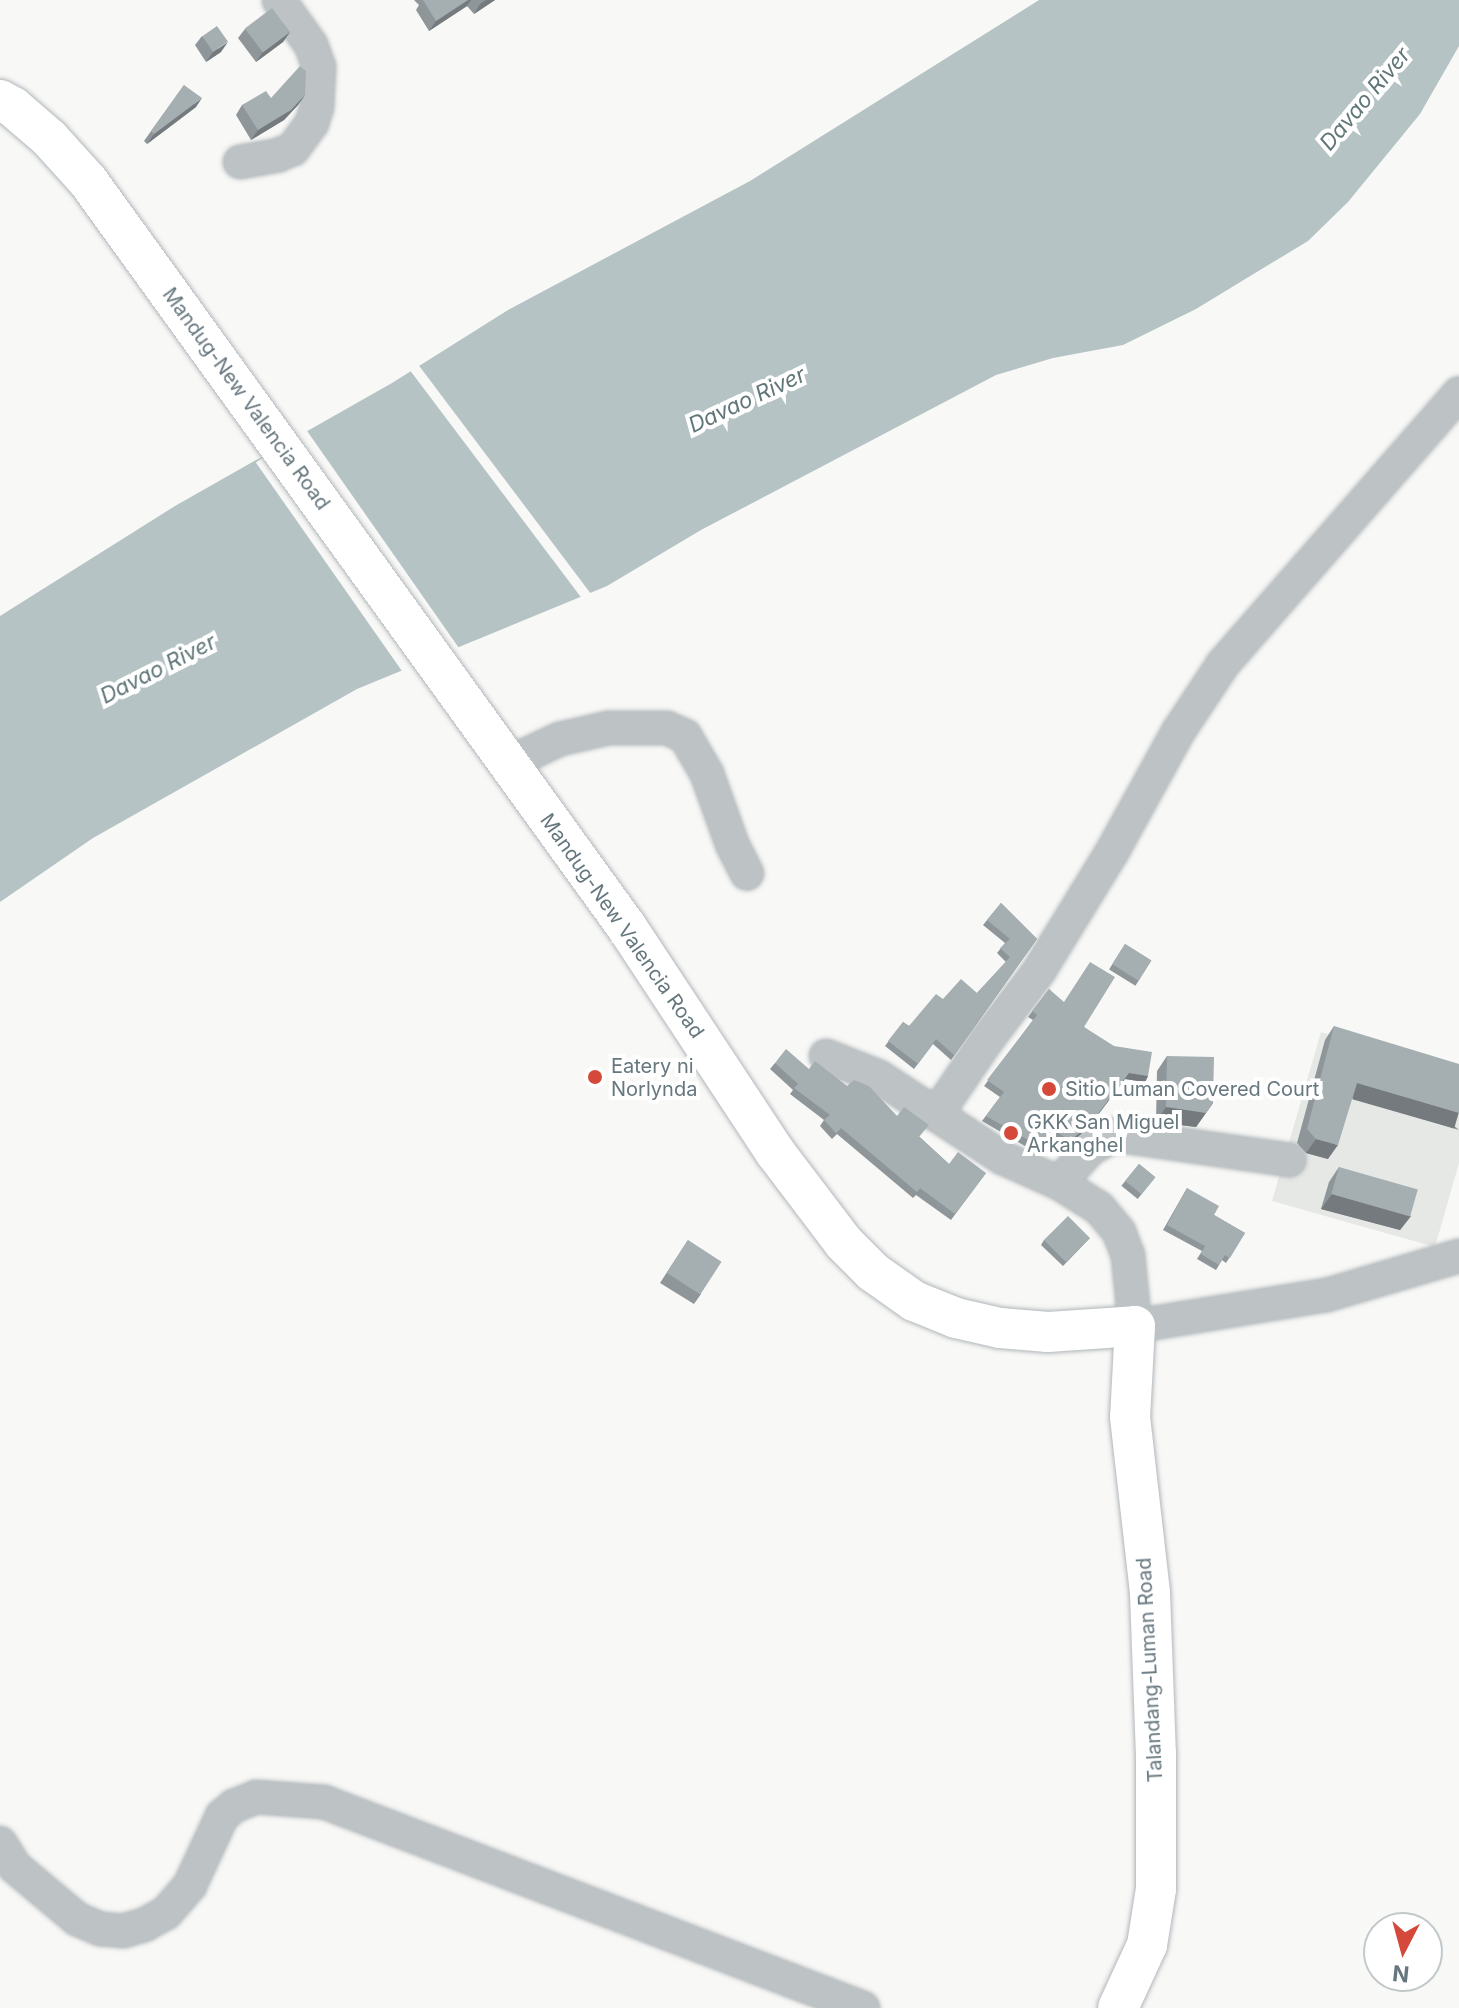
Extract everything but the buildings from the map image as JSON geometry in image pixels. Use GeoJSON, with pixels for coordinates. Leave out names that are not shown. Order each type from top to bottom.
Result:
{"type":"FeatureCollection","features":[{"type":"Feature","properties":{"kind":"main road","name":"Mandug-New Valencia Road"},"geometry":{"type":"LineString","coordinates":[[0,100],[49,138],[88,181],[626,926],[775,1152],[844,1243],[873,1272],[914,1301],[956,1318],[1000,1328],[1048,1332],[1135,1326]]}},
{"type":"Feature","properties":{"kind":"main road","name":"Talandang-Luman Road"},"geometry":{"type":"LineString","coordinates":[[1118,2008],[1147,1945],[1156,1889],[1156,1753],[1150,1593],[1130,1417],[1135,1326]]}},
{"type":"Feature","properties":{"kind":"street"},"geometry":{"type":"LineString","coordinates":[[240,162],[293,149],[312,123],[317,107],[319,67],[311,45],[280,0]]}},
{"type":"Feature","properties":{"kind":"street"},"geometry":{"type":"LineString","coordinates":[[936,1115],[1039,971],[1112,852],[1178,732],[1223,664],[1459,393]]}},
{"type":"Feature","properties":{"kind":"street"},"geometry":{"type":"LineString","coordinates":[[507,764],[535,749],[580,734],[640,726],[667,728],[685,736],[697,752],[747,873]]}},
{"type":"Feature","properties":{"kind":"street"},"geometry":{"type":"LineString","coordinates":[[826,1056],[879,1077],[1003,1158],[1059,1183],[1099,1208],[1119,1232],[1134,1287],[1135,1326]]}},
{"type":"Feature","properties":{"kind":"street"},"geometry":{"type":"LineString","coordinates":[[1059,1183],[1090,1149],[1114,1135],[1289,1160]]}},
{"type":"Feature","properties":{"kind":"street","name":"Mandug-New Valencia Road"},"geometry":{"type":"LineString","coordinates":[[1135,1326],[1327,1295],[1459,1256]]}},
{"type":"Feature","properties":{"kind":"street"},"geometry":{"type":"LineString","coordinates":[[0,1843],[15,1867],[77,1919],[101,1929],[123,1931],[144,1925],[166,1913],[190,1885],[212,1833],[222,1816],[234,1806],[256,1797],[324,1802],[863,2008]]}},
{"type":"Feature","properties":{"kind":"shaded area"},"geometry":{"type":"Polygon","coordinates":[[[1321,1032],[1459,1071],[1459,1163],[1435,1247],[1272,1201],[1321,1032]]]}},
{"type":"Feature","properties":{"kind":"water","name":"Davao River"},"geometry":{"type":"Polygon","coordinates":[[[1039,0],[1459,0],[1459,46],[1420,114],[1348,202],[1308,241],[1196,309],[1123,345],[1053,358],[996,375],[701,530],[607,586],[357,689],[93,838],[0,902],[0,616],[175,506],[392,383],[508,310],[750,181],[1039,0]]]}},
{"type":"Feature","properties":{"kind":"pier"},"geometry":{"type":"Polygon","coordinates":[[[417,363],[593,596],[585,602],[409,369],[417,363]]]}},
{"type":"Feature","properties":{"kind":"pier"},"geometry":{"type":"Polygon","coordinates":[[[305,428],[462,652],[412,686],[256,462],[305,428]]]}},
{"type":"Feature","properties":{"kind":"place","name":"Eatery ni Norlynda"},"geometry":{"type":"Point","coordinates":[595,1077]}},
{"type":"Feature","properties":{"kind":"place","name":"Sitio Luman Covered Court"},"geometry":{"type":"Point","coordinates":[1049,1089]}},
{"type":"Feature","properties":{"kind":"place","name":"GKK San Miguel Arkanghel"},"geometry":{"type":"Point","coordinates":[1011,1133]}}]}
